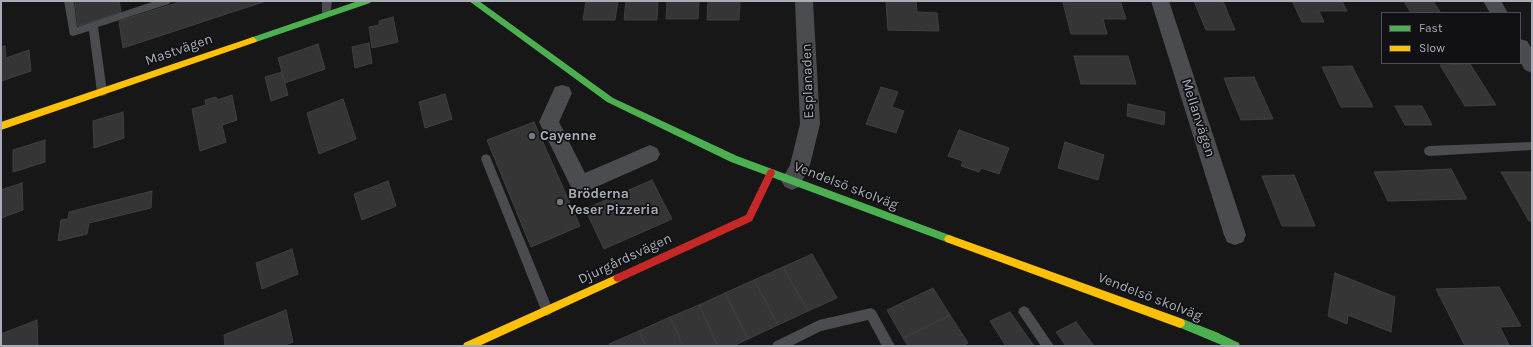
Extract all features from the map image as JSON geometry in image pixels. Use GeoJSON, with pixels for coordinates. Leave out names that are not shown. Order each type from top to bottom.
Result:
{"type":"FeatureCollection","features":[{"type":"Feature","properties":{"kind":"street","name":"Mastvägen"},"geometry":{"type":"LineString","coordinates":[[1,126],[367,1]]}},
{"type":"Feature","properties":{"kind":"street","name":"Vendelsö skolväg"},"geometry":{"type":"LineString","coordinates":[[473,1],[610,100],[734,159],[1212,335],[1235,346]]}},
{"type":"Feature","properties":{"kind":"street","name":"Esplanaden"},"geometry":{"type":"LineString","coordinates":[[792,181],[800,165],[810,124],[804,1]]}},
{"type":"Feature","properties":{"kind":"street","name":"Mellanvägen"},"geometry":{"type":"LineString","coordinates":[[1160,1],[1235,235]]}},
{"type":"Feature","properties":{"kind":"street"},"geometry":{"type":"LineString","coordinates":[[1492,1],[1498,12]]}},
{"type":"Feature","properties":{"kind":"street"},"geometry":{"type":"LineString","coordinates":[[1521,48],[1532,65]]}},
{"type":"Feature","properties":{"kind":"street"},"geometry":{"type":"LineString","coordinates":[[562,93],[549,122],[580,186],[650,154]]}},
{"type":"Feature","properties":{"kind":"street","name":"Djurgårdsvägen"},"geometry":{"type":"LineString","coordinates":[[468,346],[495,340],[547,310],[748,218],[771,173]]}},
{"type":"Feature","properties":{"kind":"lane"},"geometry":{"type":"LineString","coordinates":[[69,1],[73,32],[166,1]]}},
{"type":"Feature","properties":{"kind":"lane"},"geometry":{"type":"LineString","coordinates":[[326,14],[327,1]]}},
{"type":"Feature","properties":{"kind":"lane"},"geometry":{"type":"LineString","coordinates":[[93,25],[102,92]]}},
{"type":"Feature","properties":{"kind":"lane"},"geometry":{"type":"LineString","coordinates":[[1429,151],[1532,146]]}},
{"type":"Feature","properties":{"kind":"lane"},"geometry":{"type":"LineString","coordinates":[[486,159],[547,310]]}},
{"type":"Feature","properties":{"kind":"lane"},"geometry":{"type":"LineString","coordinates":[[1024,312],[1048,346]]}},
{"type":"Feature","properties":{"kind":"lane"},"geometry":{"type":"LineString","coordinates":[[778,346],[819,326],[871,314],[889,346]]}},
{"type":"Feature","properties":{"kind":"building"},"geometry":{"type":"Polygon","coordinates":[[[75,1],[119,1],[121,12],[78,26],[75,1]]]}},
{"type":"Feature","properties":{"kind":"building"},"geometry":{"type":"Polygon","coordinates":[[[183,1],[266,1],[123,48],[119,21],[183,1]]]}},
{"type":"Feature","properties":{"kind":"building"},"geometry":{"type":"Polygon","coordinates":[[[586,1],[618,1],[615,20],[583,20],[586,1]]]}},
{"type":"Feature","properties":{"kind":"building"},"geometry":{"type":"Polygon","coordinates":[[[626,1],[658,1],[657,20],[624,20],[626,1]]]}},
{"type":"Feature","properties":{"kind":"building"},"geometry":{"type":"Polygon","coordinates":[[[667,1],[699,1],[698,19],[666,19],[667,1]]]}},
{"type":"Feature","properties":{"kind":"building"},"geometry":{"type":"Polygon","coordinates":[[[708,1],[740,1],[739,20],[707,20],[708,1]]]}},
{"type":"Feature","properties":{"kind":"building"},"geometry":{"type":"Polygon","coordinates":[[[886,1],[916,1],[917,12],[937,13],[939,31],[888,30],[886,1]]]}},
{"type":"Feature","properties":{"kind":"building"},"geometry":{"type":"Polygon","coordinates":[[[1194,1],[1223,1],[1235,30],[1206,30],[1194,1]]]}},
{"type":"Feature","properties":{"kind":"building"},"geometry":{"type":"Polygon","coordinates":[[[1292,1],[1342,1],[1347,11],[1319,11],[1324,22],[1302,22],[1292,1]]]}},
{"type":"Feature","properties":{"kind":"building"},"geometry":{"type":"Polygon","coordinates":[[[1404,1],[1433,1],[1440,12],[1410,12],[1404,1]]]}},
{"type":"Feature","properties":{"kind":"building"},"geometry":{"type":"Polygon","coordinates":[[[1063,3],[1121,3],[1126,19],[1103,19],[1107,34],[1071,34],[1063,3]]]}},
{"type":"Feature","properties":{"kind":"building"},"geometry":{"type":"Polygon","coordinates":[[[393,17],[398,42],[372,48],[369,27],[379,25],[379,21],[393,17]]]}},
{"type":"Feature","properties":{"kind":"building"},"geometry":{"type":"Polygon","coordinates":[[[369,43],[372,63],[355,68],[352,47],[369,43]]]}},
{"type":"Feature","properties":{"kind":"building"},"geometry":{"type":"Polygon","coordinates":[[[318,44],[325,69],[285,83],[278,58],[318,44]]]}},
{"type":"Feature","properties":{"kind":"building"},"geometry":{"type":"Polygon","coordinates":[[[5,46],[6,58],[29,50],[31,71],[1,81],[1,47],[5,46]]]}},
{"type":"Feature","properties":{"kind":"building"},"geometry":{"type":"Polygon","coordinates":[[[1074,56],[1128,56],[1136,84],[1081,84],[1074,56]]]}},
{"type":"Feature","properties":{"kind":"building"},"geometry":{"type":"Polygon","coordinates":[[[1470,64],[1496,105],[1465,106],[1440,65],[1470,64]]]}},
{"type":"Feature","properties":{"kind":"building"},"geometry":{"type":"Polygon","coordinates":[[[1352,66],[1373,107],[1341,107],[1322,67],[1352,66]]]}},
{"type":"Feature","properties":{"kind":"building"},"geometry":{"type":"Polygon","coordinates":[[[282,72],[288,95],[271,101],[265,77],[282,72]]]}},
{"type":"Feature","properties":{"kind":"building"},"geometry":{"type":"Polygon","coordinates":[[[1254,77],[1273,119],[1241,120],[1224,78],[1254,77]]]}},
{"type":"Feature","properties":{"kind":"building"},"geometry":{"type":"Polygon","coordinates":[[[881,87],[898,92],[892,107],[904,111],[896,133],[866,124],[881,87]]]}},
{"type":"Feature","properties":{"kind":"building"},"geometry":{"type":"Polygon","coordinates":[[[445,94],[452,119],[425,128],[419,102],[445,94]]]}},
{"type":"Feature","properties":{"kind":"building"},"geometry":{"type":"Polygon","coordinates":[[[232,95],[237,120],[222,125],[226,142],[200,151],[192,109],[206,105],[205,100],[216,97],[217,100],[232,95]]]}},
{"type":"Feature","properties":{"kind":"building"},"geometry":{"type":"Polygon","coordinates":[[[343,99],[356,139],[319,154],[307,113],[343,99]]]}},
{"type":"Feature","properties":{"kind":"building"},"geometry":{"type":"Polygon","coordinates":[[[1128,104],[1165,112],[1164,125],[1127,116],[1128,104]]]}},
{"type":"Feature","properties":{"kind":"building"},"geometry":{"type":"Polygon","coordinates":[[[1395,106],[1422,106],[1432,125],[1405,125],[1395,106]]]}},
{"type":"Feature","properties":{"kind":"building"},"geometry":{"type":"Polygon","coordinates":[[[123,112],[124,138],[94,148],[93,121],[123,112]]]}},
{"type":"Feature","properties":{"kind":"building"},"geometry":{"type":"Polygon","coordinates":[[[534,122],[580,226],[531,247],[487,140],[534,122]]]}},
{"type":"Feature","properties":{"kind":"building"},"geometry":{"type":"Polygon","coordinates":[[[959,130],[1009,148],[999,174],[981,168],[979,172],[961,166],[963,161],[948,156],[959,130]]]}},
{"type":"Feature","properties":{"kind":"building"},"geometry":{"type":"Polygon","coordinates":[[[45,140],[45,162],[13,172],[13,150],[45,140]]]}},
{"type":"Feature","properties":{"kind":"building"},"geometry":{"type":"Polygon","coordinates":[[[1065,142],[1104,155],[1098,180],[1058,168],[1065,142]]]}},
{"type":"Feature","properties":{"kind":"building"},"geometry":{"type":"Polygon","coordinates":[[[1451,169],[1467,199],[1388,201],[1374,172],[1451,169]]]}},
{"type":"Feature","properties":{"kind":"building"},"geometry":{"type":"Polygon","coordinates":[[[1501,172],[1532,172],[1532,221],[1529,221],[1501,172]]]}},
{"type":"Feature","properties":{"kind":"building"},"geometry":{"type":"Polygon","coordinates":[[[1294,175],[1315,226],[1282,226],[1262,176],[1294,175]]]}},
{"type":"Feature","properties":{"kind":"building"},"geometry":{"type":"Polygon","coordinates":[[[652,180],[672,219],[604,249],[585,209],[652,180]]]}},
{"type":"Feature","properties":{"kind":"building"},"geometry":{"type":"Polygon","coordinates":[[[388,181],[396,206],[362,220],[354,194],[388,181]]]}},
{"type":"Feature","properties":{"kind":"building"},"geometry":{"type":"Polygon","coordinates":[[[22,183],[23,210],[1,218],[1,190],[22,183]]]}},
{"type":"Feature","properties":{"kind":"building"},"geometry":{"type":"Polygon","coordinates":[[[152,191],[151,208],[89,223],[87,234],[58,241],[61,220],[68,219],[69,212],[152,191]]]}},
{"type":"Feature","properties":{"kind":"building"},"geometry":{"type":"Polygon","coordinates":[[[292,249],[298,274],[262,289],[256,263],[292,249]]]}},
{"type":"Feature","properties":{"kind":"building"},"geometry":{"type":"Polygon","coordinates":[[[812,254],[837,298],[808,311],[783,267],[812,254]]]}},
{"type":"Feature","properties":{"kind":"building"},"geometry":{"type":"Polygon","coordinates":[[[783,267],[808,311],[778,325],[754,280],[783,267]]]}},
{"type":"Feature","properties":{"kind":"building"},"geometry":{"type":"Polygon","coordinates":[[[1335,273],[1395,297],[1391,332],[1348,315],[1347,324],[1328,316],[1335,273]]]}},
{"type":"Feature","properties":{"kind":"building"},"geometry":{"type":"Polygon","coordinates":[[[754,280],[778,325],[748,339],[725,293],[754,280]]]}},
{"type":"Feature","properties":{"kind":"building"},"geometry":{"type":"Polygon","coordinates":[[[1499,287],[1521,326],[1500,327],[1509,345],[1465,346],[1436,289],[1499,287]]]}},
{"type":"Feature","properties":{"kind":"building"},"geometry":{"type":"Polygon","coordinates":[[[933,288],[950,315],[903,338],[887,310],[933,288]]]}},
{"type":"Feature","properties":{"kind":"building"},"geometry":{"type":"Polygon","coordinates":[[[725,293],[748,339],[733,346],[718,346],[699,305],[725,293]]]}},
{"type":"Feature","properties":{"kind":"building"},"geometry":{"type":"Polygon","coordinates":[[[699,305],[718,346],[683,346],[670,317],[699,305]]]}},
{"type":"Feature","properties":{"kind":"building"},"geometry":{"type":"Polygon","coordinates":[[[286,310],[293,342],[283,346],[225,346],[224,335],[286,310]]]}},
{"type":"Feature","properties":{"kind":"building"},"geometry":{"type":"Polygon","coordinates":[[[1010,312],[1034,346],[1006,346],[990,321],[1010,312]]]}},
{"type":"Feature","properties":{"kind":"building"},"geometry":{"type":"Polygon","coordinates":[[[950,315],[968,343],[962,346],[908,346],[903,338],[950,315]]]}},
{"type":"Feature","properties":{"kind":"building"},"geometry":{"type":"Polygon","coordinates":[[[670,317],[683,346],[646,346],[639,331],[670,317]]]}},
{"type":"Feature","properties":{"kind":"building"},"geometry":{"type":"Polygon","coordinates":[[[37,320],[38,346],[1,346],[1,334],[37,320]]]}},
{"type":"Feature","properties":{"kind":"building"},"geometry":{"type":"Polygon","coordinates":[[[1076,322],[1094,346],[1066,346],[1056,332],[1076,322]]]}},
{"type":"Feature","properties":{"kind":"building"},"geometry":{"type":"Polygon","coordinates":[[[639,331],[646,346],[610,346],[609,344],[639,331]]]}},
{"type":"Feature","properties":{"kind":"traffic: fast"},"geometry":{"type":"LineString","coordinates":[[253,40],[367,1]]}},
{"type":"Feature","properties":{"kind":"traffic: fast"},"geometry":{"type":"LineString","coordinates":[[473,1],[610,100],[734,159],[949,239]]}},
{"type":"Feature","properties":{"kind":"traffic: fast"},"geometry":{"type":"LineString","coordinates":[[1180,323],[1212,335],[1235,346]]}},
{"type":"Feature","properties":{"kind":"traffic: slow"},"geometry":{"type":"LineString","coordinates":[[1,126],[253,40]]}},
{"type":"Feature","properties":{"kind":"traffic: slow"},"geometry":{"type":"LineString","coordinates":[[949,239],[1180,323]]}},
{"type":"Feature","properties":{"kind":"traffic: slow"},"geometry":{"type":"LineString","coordinates":[[468,346],[618,278]]}},
{"type":"Feature","properties":{"kind":"traffic: jam"},"geometry":{"type":"LineString","coordinates":[[618,278],[749,218],[771,173]]}},
{"type":"Feature","properties":{"kind":"place","name":"Cayenne"},"geometry":{"type":"Point","coordinates":[532,136]}},
{"type":"Feature","properties":{"kind":"place","name":"Bröderna Yeser Pizzeria"},"geometry":{"type":"Point","coordinates":[560,202]}}]}
